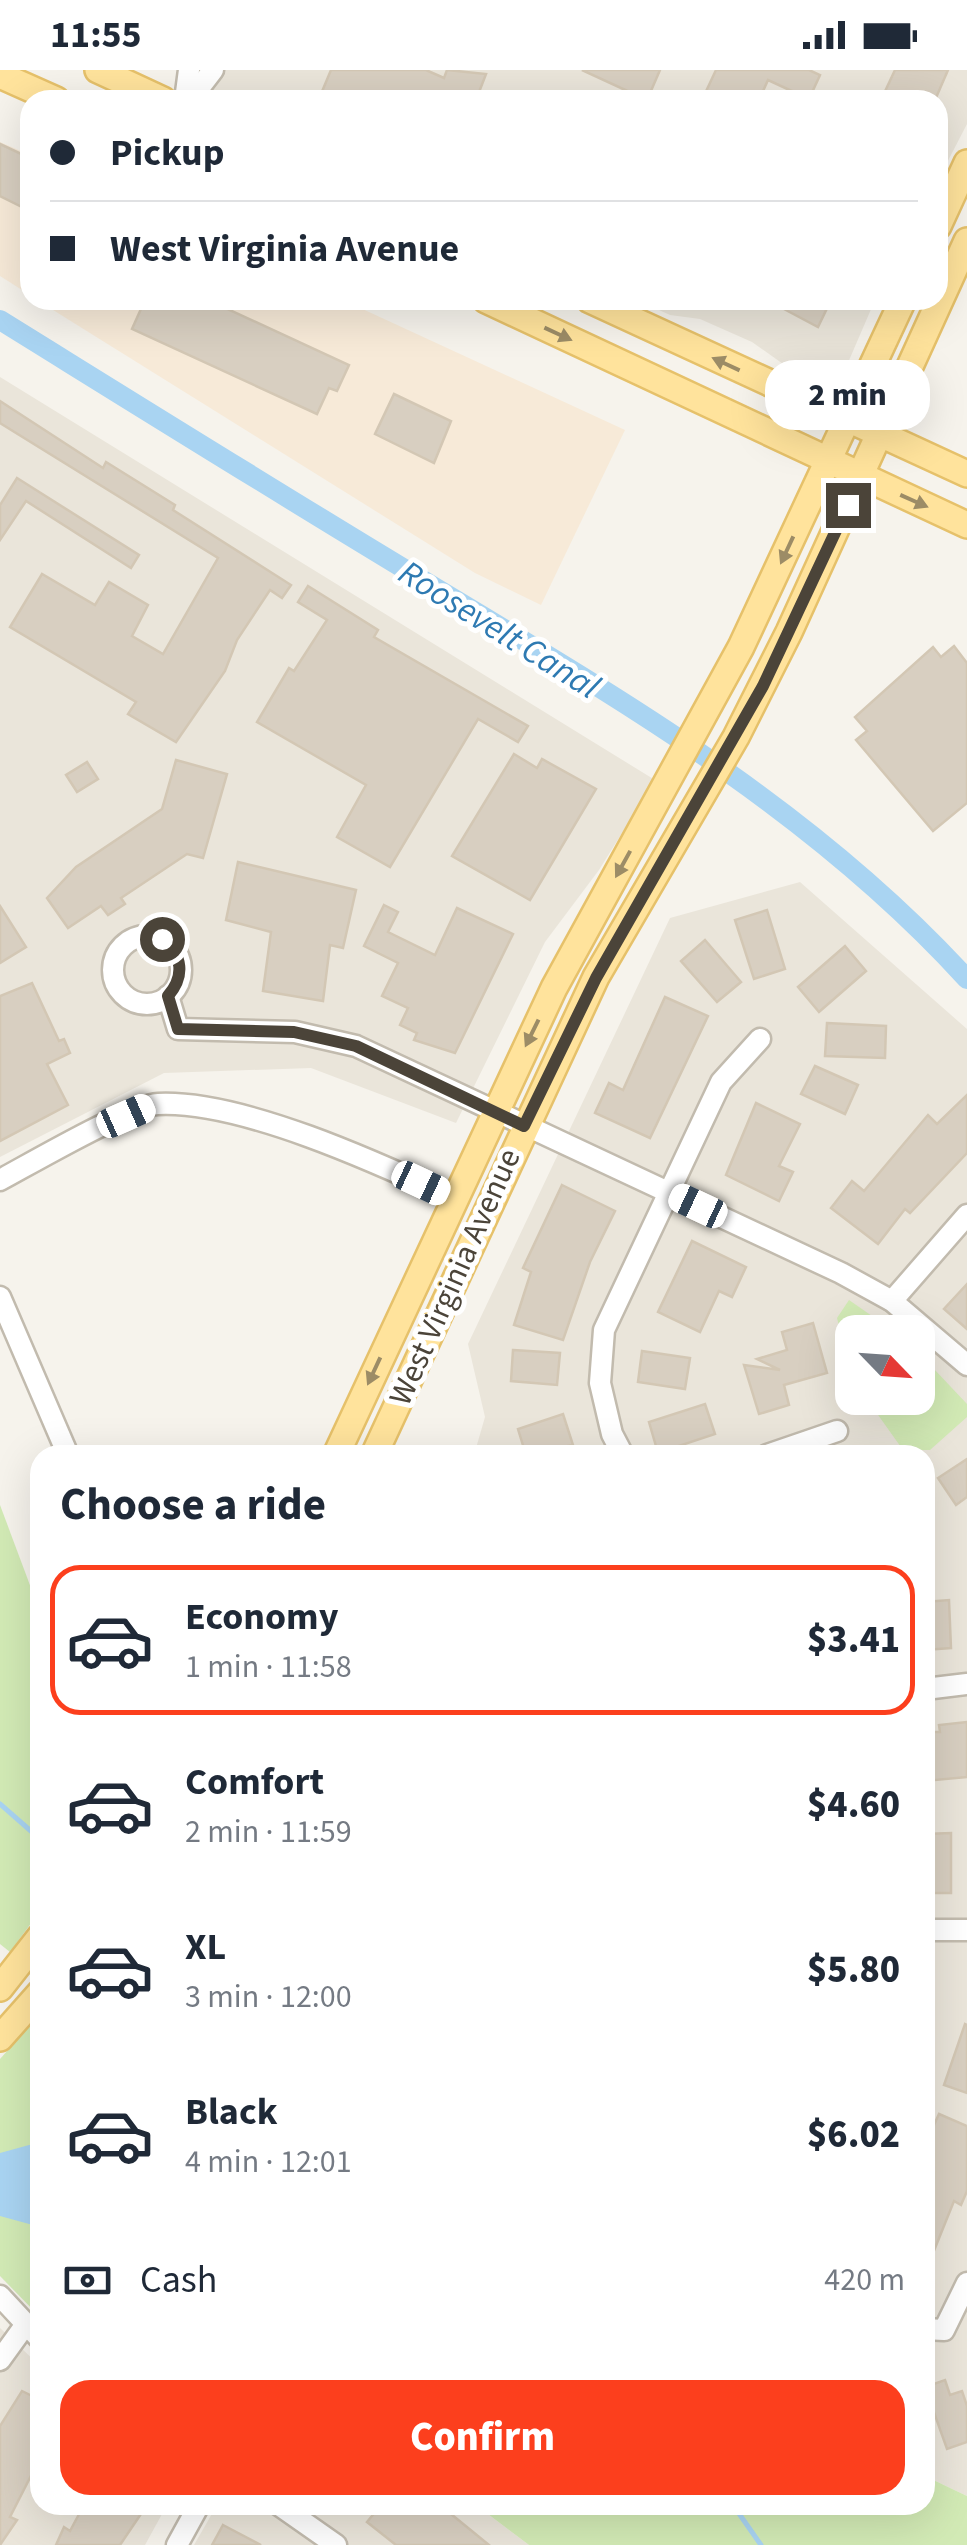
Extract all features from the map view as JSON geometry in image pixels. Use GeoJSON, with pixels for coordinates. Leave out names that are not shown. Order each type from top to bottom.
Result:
{"type":"FeatureCollection","features":[{"type":"Feature","properties":{"kind":"main road"},"geometry":{"type":"LineString","coordinates":[[98,70],[141,90]]}},
{"type":"Feature","properties":{"kind":"main road"},"geometry":{"type":"LineString","coordinates":[[0,74],[34,90]]}},
{"type":"Feature","properties":{"kind":"main road"},"geometry":{"type":"LineString","coordinates":[[948,204],[967,163]]}},
{"type":"Feature","properties":{"kind":"main road","name":"West Virginia Avenue"},"geometry":{"type":"LineString","coordinates":[[948,282],[967,241]]}},
{"type":"Feature","properties":{"kind":"main road"},"geometry":{"type":"LineString","coordinates":[[507,310],[967,525]]}},
{"type":"Feature","properties":{"kind":"main road"},"geometry":{"type":"LineString","coordinates":[[611,310],[967,474]]}},
{"type":"Feature","properties":{"kind":"main road","name":"West Virginia Avenue"},"geometry":{"type":"LineString","coordinates":[[341,1445],[494,1112],[572,954],[704,718],[897,310]]}},
{"type":"Feature","properties":{"kind":"main road","name":"West Virginia Avenue"},"geometry":{"type":"LineString","coordinates":[[379,1445],[596,978],[736,738],[935,310]]}},
{"type":"Feature","properties":{"kind":"main road"},"geometry":{"type":"LineString","coordinates":[[0,1988],[30,1950]]}},
{"type":"Feature","properties":{"kind":"main road"},"geometry":{"type":"LineString","coordinates":[[0,2038],[30,2004]]}},
{"type":"Feature","properties":{"kind":"street"},"geometry":{"type":"LineString","coordinates":[[197,90],[214,70]]}},
{"type":"Feature","properties":{"kind":"street"},"geometry":{"type":"LineString","coordinates":[[168,996],[178,1029],[294,1032],[356,1046],[892,1301],[967,1366]]}},
{"type":"Feature","properties":{"kind":"street"},"geometry":{"type":"LineString","coordinates":[[618,1445],[612,1434],[599,1359],[604,1330],[721,1082],[760,1039]]}},
{"type":"Feature","properties":{"kind":"street"},"geometry":{"type":"LineString","coordinates":[[0,1180],[154,1103],[211,1110],[308,1136],[454,1198]]}},
{"type":"Feature","properties":{"kind":"street"},"geometry":{"type":"LineString","coordinates":[[892,1301],[967,1216]]}},
{"type":"Feature","properties":{"kind":"street"},"geometry":{"type":"LineString","coordinates":[[0,1297],[64,1445]]}},
{"type":"Feature","properties":{"kind":"street"},"geometry":{"type":"LineString","coordinates":[[797,1445],[837,1431]]}},
{"type":"Feature","properties":{"kind":"street"},"geometry":{"type":"LineString","coordinates":[[935,1688],[967,1684]]}},
{"type":"Feature","properties":{"kind":"street"},"geometry":{"type":"LineString","coordinates":[[935,1930],[967,1930]]}},
{"type":"Feature","properties":{"kind":"street"},"geometry":{"type":"LineString","coordinates":[[935,2330],[967,2283]]}},
{"type":"Feature","properties":{"kind":"street"},"geometry":{"type":"LineString","coordinates":[[0,2296],[30,2329]]}},
{"type":"Feature","properties":{"kind":"street"},"geometry":{"type":"LineString","coordinates":[[0,2360],[30,2335]]}},
{"type":"Feature","properties":{"kind":"street"},"geometry":{"type":"LineString","coordinates":[[177,2545],[194,2515]]}},
{"type":"Feature","properties":{"kind":"street"},"geometry":{"type":"LineString","coordinates":[[293,2515],[336,2545]]}},
{"type":"Feature","properties":{"kind":"shaded area"},"geometry":{"type":"Polygon","coordinates":[[[201,70],[967,70],[967,124],[948,161],[948,90],[207,90],[194,84],[201,70]]]}},
{"type":"Feature","properties":{"kind":"shaded area"},"geometry":{"type":"Polygon","coordinates":[[[0,142],[20,151],[20,289],[0,276],[0,142]]]}},
{"type":"Feature","properties":{"kind":"shaded area"},"geometry":{"type":"Polygon","coordinates":[[[53,310],[365,310],[625,430],[541,605],[475,573],[53,310]]]}},
{"type":"Feature","properties":{"kind":"shaded area"},"geometry":{"type":"Polygon","coordinates":[[[659,310],[871,310],[847,365],[834,380],[819,383],[800,376],[752,342],[700,319],[659,310]]]}},
{"type":"Feature","properties":{"kind":"shaded area"},"geometry":{"type":"Polygon","coordinates":[[[0,377],[655,780],[599,870],[545,942],[456,1123],[311,1068],[164,1073],[0,1157],[0,377]]]}},
{"type":"Feature","properties":{"kind":"shaded area"},"geometry":{"type":"Polygon","coordinates":[[[800,882],[967,1029],[967,2496],[935,2481],[935,1445],[477,1445],[485,1417],[468,1344],[670,918],[800,882]]]}},
{"type":"Feature","properties":{"kind":"shaded area"},"geometry":{"type":"Polygon","coordinates":[[[0,2328],[30,2356],[30,2515],[162,2515],[145,2545],[0,2545],[0,2328]]]}},
{"type":"Feature","properties":{"kind":"shaded area"},"geometry":{"type":"Polygon","coordinates":[[[211,2515],[489,2515],[529,2545],[194,2545],[211,2515]]]}},
{"type":"Feature","properties":{"kind":"green space"},"geometry":{"type":"Polygon","coordinates":[[[849,1300],[871,1315],[839,1315],[849,1300]]]}},
{"type":"Feature","properties":{"kind":"green space"},"geometry":{"type":"Polygon","coordinates":[[[935,1370],[967,1404],[967,1417],[935,1446],[899,1445],[878,1415],[935,1415],[935,1370]]]}},
{"type":"Feature","properties":{"kind":"green space"},"geometry":{"type":"Polygon","coordinates":[[[0,1505],[30,1585],[30,1925],[10,1952],[0,1944],[0,1505]]]}},
{"type":"Feature","properties":{"kind":"green space"},"geometry":{"type":"Polygon","coordinates":[[[30,2025],[30,2307],[0,2276],[0,2059],[30,2025]]]}},
{"type":"Feature","properties":{"kind":"green space"},"geometry":{"type":"Polygon","coordinates":[[[935,2481],[967,2496],[967,2545],[529,2545],[489,2515],[935,2515],[935,2481]]]}},
{"type":"Feature","properties":{"kind":"water"},"geometry":{"type":"Polygon","coordinates":[[[30,2145],[30,2224],[0,2216],[0,2153],[30,2145]]]}},
{"type":"Feature","properties":{"kind":"building"},"geometry":{"type":"Polygon","coordinates":[[[331,70],[426,70],[444,78],[447,70],[486,74],[480,90],[323,90],[331,70]]]}},
{"type":"Feature","properties":{"kind":"building"},"geometry":{"type":"Polygon","coordinates":[[[582,70],[660,70],[651,90],[625,90],[582,70]]]}},
{"type":"Feature","properties":{"kind":"building"},"geometry":{"type":"Polygon","coordinates":[[[716,70],[809,70],[820,75],[813,90],[790,90],[768,80],[764,90],[707,90],[716,70]]]}},
{"type":"Feature","properties":{"kind":"building"},"geometry":{"type":"Polygon","coordinates":[[[895,70],[948,70],[939,90],[886,90],[895,70]]]}},
{"type":"Feature","properties":{"kind":"building"},"geometry":{"type":"Polygon","coordinates":[[[0,144],[20,153],[20,206],[0,196],[0,144]]]}},
{"type":"Feature","properties":{"kind":"building"},"geometry":{"type":"Polygon","coordinates":[[[141,310],[230,310],[349,365],[337,391],[329,388],[317,414],[132,329],[141,310]]]}},
{"type":"Feature","properties":{"kind":"building"},"geometry":{"type":"Polygon","coordinates":[[[786,310],[826,310],[818,327],[786,310]]]}},
{"type":"Feature","properties":{"kind":"building"},"geometry":{"type":"Polygon","coordinates":[[[394,394],[451,421],[434,463],[375,434],[394,394]]]}},
{"type":"Feature","properties":{"kind":"building"},"geometry":{"type":"Polygon","coordinates":[[[0,401],[103,468],[106,462],[175,505],[173,510],[291,585],[282,598],[270,590],[237,640],[225,671],[176,742],[128,714],[136,702],[10,627],[42,574],[95,605],[109,582],[148,605],[132,636],[163,654],[218,558],[0,423],[0,401]]]}},
{"type":"Feature","properties":{"kind":"building"},"geometry":{"type":"Polygon","coordinates":[[[17,478],[139,555],[131,568],[26,501],[0,540],[0,505],[17,478]]]}},
{"type":"Feature","properties":{"kind":"building"},"geometry":{"type":"Polygon","coordinates":[[[308,586],[378,630],[374,637],[528,726],[518,742],[478,719],[390,867],[337,837],[366,785],[257,722],[289,668],[294,671],[327,620],[298,602],[308,586]]]}},
{"type":"Feature","properties":{"kind":"building"},"geometry":{"type":"Polygon","coordinates":[[[954,646],[967,663],[967,803],[933,831],[856,740],[867,731],[855,717],[933,647],[941,657],[954,646]]]}},
{"type":"Feature","properties":{"kind":"building"},"geometry":{"type":"Polygon","coordinates":[[[514,754],[537,768],[542,759],[596,789],[530,900],[452,856],[514,754]]]}},
{"type":"Feature","properties":{"kind":"building"},"geometry":{"type":"Polygon","coordinates":[[[176,760],[227,774],[203,858],[187,854],[121,898],[125,904],[108,915],[101,906],[68,928],[47,898],[76,867],[162,809],[176,760]]]}},
{"type":"Feature","properties":{"kind":"building"},"geometry":{"type":"Polygon","coordinates":[[[87,762],[98,779],[77,792],[66,775],[87,762]]]}},
{"type":"Feature","properties":{"kind":"building"},"geometry":{"type":"Polygon","coordinates":[[[238,862],[356,890],[343,948],[330,945],[323,1001],[263,991],[271,932],[226,920],[238,862]]]}},
{"type":"Feature","properties":{"kind":"building"},"geometry":{"type":"Polygon","coordinates":[[[384,905],[398,912],[388,932],[435,955],[457,908],[513,934],[455,1053],[414,1040],[417,1033],[400,1025],[408,1008],[382,996],[398,963],[364,946],[384,905]]]}},
{"type":"Feature","properties":{"kind":"building"},"geometry":{"type":"Polygon","coordinates":[[[0,906],[26,947],[0,963],[0,906]]]}},
{"type":"Feature","properties":{"kind":"building"},"geometry":{"type":"Polygon","coordinates":[[[767,910],[785,969],[754,979],[735,920],[767,910]]]}},
{"type":"Feature","properties":{"kind":"building"},"geometry":{"type":"Polygon","coordinates":[[[705,940],[741,982],[717,1002],[681,961],[705,940]]]}},
{"type":"Feature","properties":{"kind":"building"},"geometry":{"type":"Polygon","coordinates":[[[845,946],[866,971],[819,1012],[798,987],[845,946]]]}},
{"type":"Feature","properties":{"kind":"building"},"geometry":{"type":"Polygon","coordinates":[[[32,983],[59,1041],[64,1039],[70,1053],[47,1064],[68,1105],[0,1141],[0,996],[32,983]]]}},
{"type":"Feature","properties":{"kind":"building"},"geometry":{"type":"Polygon","coordinates":[[[665,997],[708,1016],[650,1138],[595,1113],[609,1083],[623,1090],[665,997]]]}},
{"type":"Feature","properties":{"kind":"building"},"geometry":{"type":"Polygon","coordinates":[[[827,1023],[886,1026],[885,1058],[825,1056],[827,1023]]]}},
{"type":"Feature","properties":{"kind":"building"},"geometry":{"type":"Polygon","coordinates":[[[815,1066],[858,1085],[845,1114],[801,1094],[815,1066]]]}},
{"type":"Feature","properties":{"kind":"building"},"geometry":{"type":"Polygon","coordinates":[[[967,1095],[967,1153],[910,1213],[905,1209],[878,1244],[831,1208],[852,1181],[864,1191],[928,1115],[937,1124],[967,1095]]]}},
{"type":"Feature","properties":{"kind":"building"},"geometry":{"type":"Polygon","coordinates":[[[756,1103],[800,1124],[779,1166],[793,1172],[779,1201],[726,1175],[756,1103]]]}},
{"type":"Feature","properties":{"kind":"building"},"geometry":{"type":"Polygon","coordinates":[[[562,1185],[615,1211],[590,1262],[563,1340],[514,1325],[531,1272],[523,1268],[562,1185]]]}},
{"type":"Feature","properties":{"kind":"building"},"geometry":{"type":"Polygon","coordinates":[[[692,1241],[746,1267],[732,1297],[719,1291],[700,1332],[658,1312],[692,1241]]]}},
{"type":"Feature","properties":{"kind":"building"},"geometry":{"type":"Polygon","coordinates":[[[967,1284],[967,1329],[944,1309],[967,1284]]]}},
{"type":"Feature","properties":{"kind":"building"},"geometry":{"type":"Polygon","coordinates":[[[813,1323],[827,1373],[784,1385],[789,1405],[759,1414],[744,1365],[780,1370],[757,1359],[787,1350],[782,1332],[813,1323]]]}},
{"type":"Feature","properties":{"kind":"building"},"geometry":{"type":"Polygon","coordinates":[[[513,1350],[560,1353],[557,1385],[511,1381],[513,1350]]]}},
{"type":"Feature","properties":{"kind":"building"},"geometry":{"type":"Polygon","coordinates":[[[642,1351],[690,1358],[685,1389],[638,1382],[642,1351]]]}},
{"type":"Feature","properties":{"kind":"building"},"geometry":{"type":"Polygon","coordinates":[[[705,1404],[715,1434],[682,1445],[656,1445],[649,1422],[705,1404]]]}},
{"type":"Feature","properties":{"kind":"building"},"geometry":{"type":"Polygon","coordinates":[[[563,1414],[573,1445],[523,1445],[518,1429],[563,1414]]]}},
{"type":"Feature","properties":{"kind":"building"},"geometry":{"type":"Polygon","coordinates":[[[967,1459],[967,1497],[956,1505],[938,1478],[967,1459]]]}},
{"type":"Feature","properties":{"kind":"building"},"geometry":{"type":"Polygon","coordinates":[[[949,1600],[951,1648],[935,1649],[935,1601],[949,1600]]]}},
{"type":"Feature","properties":{"kind":"building"},"geometry":{"type":"Polygon","coordinates":[[[967,1722],[967,1777],[935,1780],[935,1732],[940,1732],[939,1725],[967,1722]]]}},
{"type":"Feature","properties":{"kind":"building"},"geometry":{"type":"Polygon","coordinates":[[[951,1833],[951,1893],[935,1893],[935,1834],[951,1833]]]}},
{"type":"Feature","properties":{"kind":"building"},"geometry":{"type":"Polygon","coordinates":[[[967,2025],[967,2093],[944,2085],[967,2025]]]}},
{"type":"Feature","properties":{"kind":"building"},"geometry":{"type":"Polygon","coordinates":[[[939,2114],[967,2126],[967,2191],[961,2205],[954,2201],[935,2248],[935,2123],[939,2114]]]}},
{"type":"Feature","properties":{"kind":"building"},"geometry":{"type":"Polygon","coordinates":[[[945,2380],[950,2395],[962,2391],[967,2406],[967,2442],[947,2449],[935,2415],[935,2384],[945,2380]]]}},
{"type":"Feature","properties":{"kind":"building"},"geometry":{"type":"Polygon","coordinates":[[[22,2391],[30,2395],[30,2478],[10,2517],[17,2520],[0,2545],[0,2426],[22,2391]]]}},
{"type":"Feature","properties":{"kind":"building"},"geometry":{"type":"Polygon","coordinates":[[[79,2515],[140,2515],[120,2545],[56,2545],[64,2527],[70,2531],[79,2515]]]}},
{"type":"Feature","properties":{"kind":"building"},"geometry":{"type":"Polygon","coordinates":[[[373,2515],[452,2515],[489,2545],[396,2545],[367,2522],[373,2515]]]}},
{"type":"Feature","properties":{"kind":"building"},"geometry":{"type":"Polygon","coordinates":[[[223,2525],[261,2545],[212,2545],[223,2525]]]}},
{"type":"Feature","properties":{"kind":"waterway","name":"Roosevelt Canal"},"geometry":{"type":"LineString","coordinates":[[0,320],[571,670],[712,761],[845,862],[967,979]]}},
{"type":"Feature","properties":{"kind":"waterway"},"geometry":{"type":"LineString","coordinates":[[0,1804],[30,1830]]}},
{"type":"Feature","properties":{"kind":"waterway"},"geometry":{"type":"LineString","coordinates":[[740,2515],[761,2545]]}},
{"type":"Feature","properties":{"kind":"route"},"geometry":{"type":"LineString","coordinates":[[162,939],[177,954],[180,966],[176,988],[168,996],[178,1029],[294,1032],[356,1046],[524,1126],[626,922],[736,738],[848,505]]}}]}
